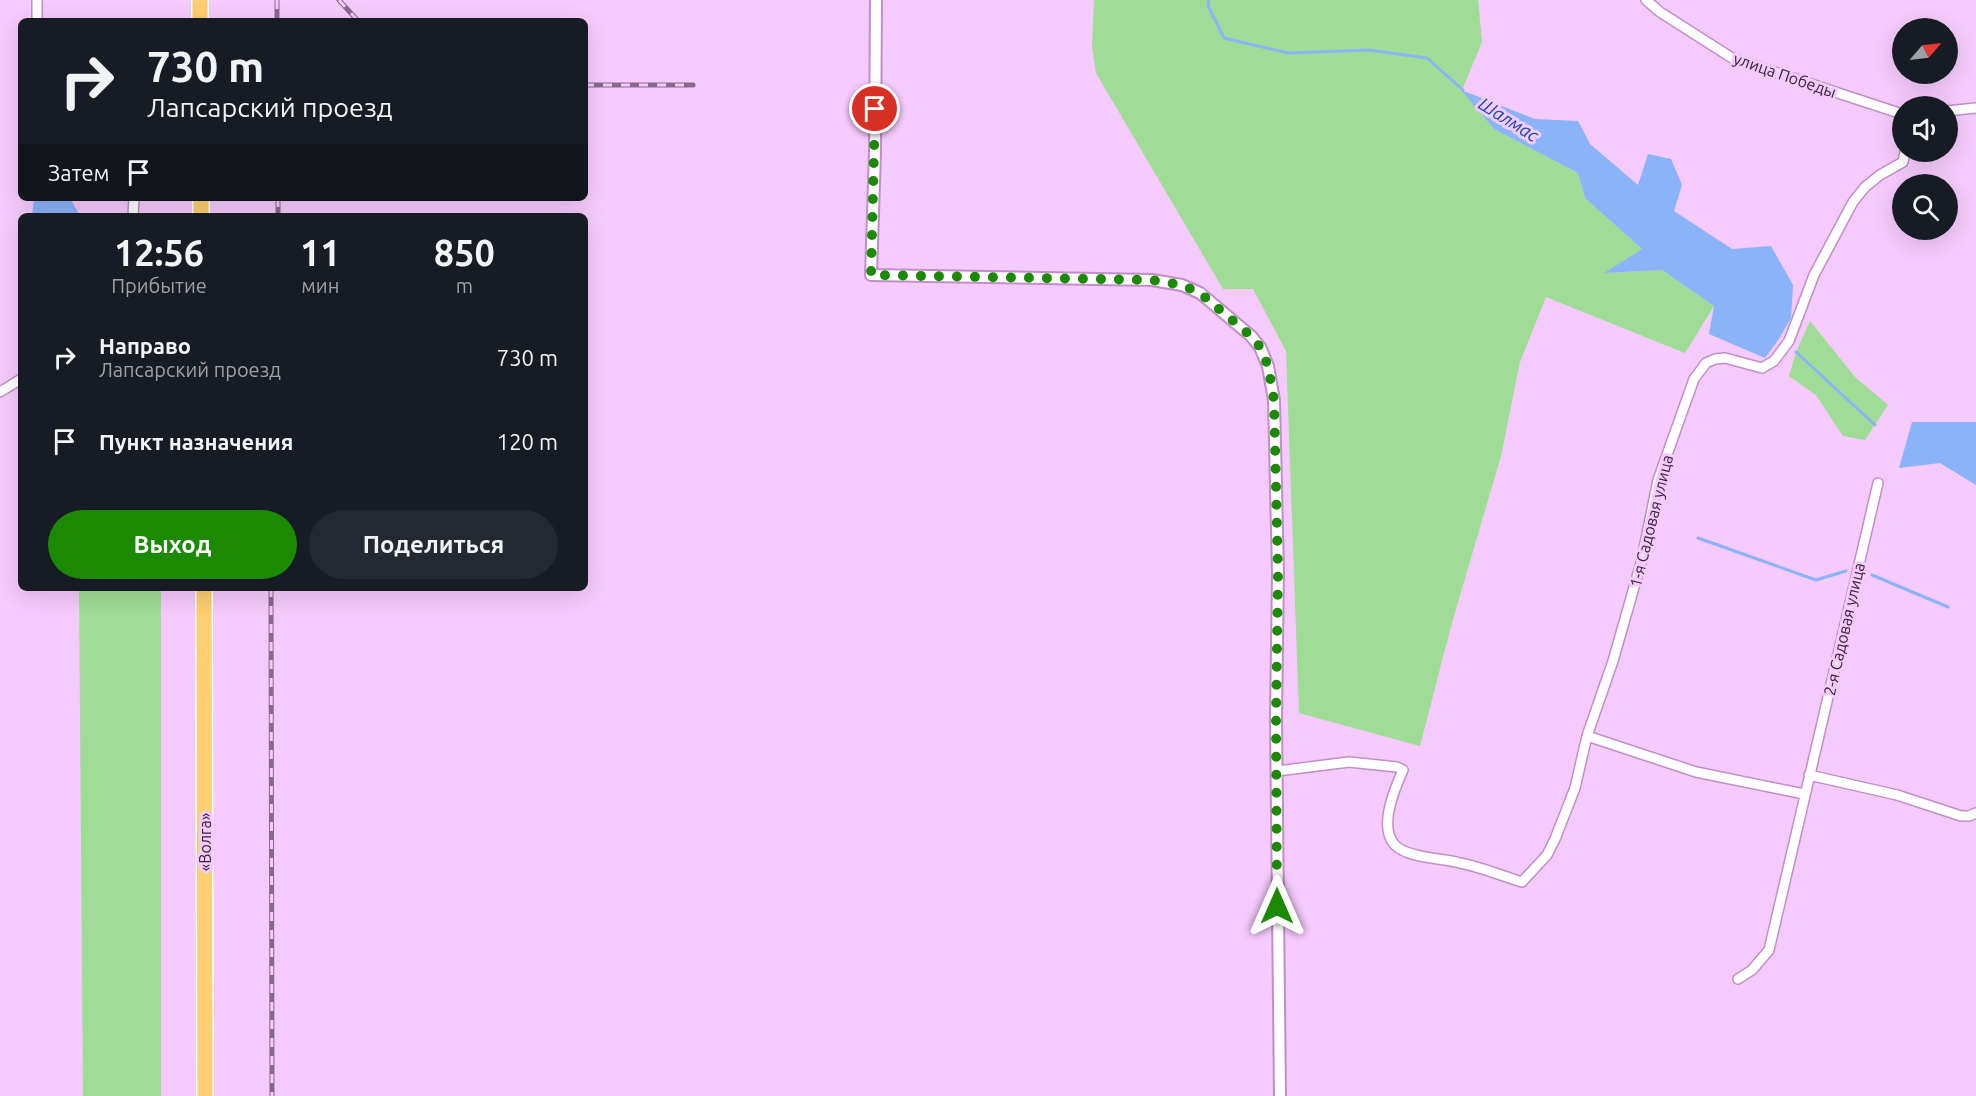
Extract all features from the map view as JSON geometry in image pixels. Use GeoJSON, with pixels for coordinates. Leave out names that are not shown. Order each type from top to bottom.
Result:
{"type":"FeatureCollection","features":[{"type":"Feature","properties":{"kind":"highway"},"geometry":{"type":"LineString","coordinates":[[200,0],[200,18]]}},
{"type":"Feature","properties":{"kind":"highway","name":"«Волга»"},"geometry":{"type":"LineString","coordinates":[[204,591],[205,1096]]}},
{"type":"Feature","properties":{"kind":"street"},"geometry":{"type":"LineString","coordinates":[[37,0],[37,18]]}},
{"type":"Feature","properties":{"kind":"street"},"geometry":{"type":"LineString","coordinates":[[876,0],[871,275],[1152,280],[1182,285],[1200,293],[1251,336],[1260,347],[1268,366],[1274,400],[1278,573],[1277,950],[1280,1096]]}},
{"type":"Feature","properties":{"kind":"street","name":"улица Победы"},"geometry":{"type":"LineString","coordinates":[[1647,0],[1660,12],[1732,58],[1892,111]]}},
{"type":"Feature","properties":{"kind":"street"},"geometry":{"type":"LineString","coordinates":[[1958,110],[1976,108]]}},
{"type":"Feature","properties":{"kind":"street","name":"1-я Садовая улица"},"geometry":{"type":"LineString","coordinates":[[1277,771],[1349,762],[1397,767],[1403,770],[1390,805],[1387,822],[1388,831],[1396,846],[1414,854],[1462,863],[1522,882],[1541,862],[1556,839],[1575,788],[1587,736],[1613,661],[1641,563],[1658,480],[1694,379],[1706,363],[1715,359],[1725,358],[1762,368],[1774,361],[1789,341],[1814,275],[1853,202],[1865,187],[1903,162]]}},
{"type":"Feature","properties":{"kind":"street"},"geometry":{"type":"LineString","coordinates":[[0,392],[18,381]]}},
{"type":"Feature","properties":{"kind":"street","name":"2-я Садовая улица"},"geometry":{"type":"LineString","coordinates":[[1737,980],[1752,970],[1768,950],[1878,483]]}},
{"type":"Feature","properties":{"kind":"street"},"geometry":{"type":"LineString","coordinates":[[1587,736],[1696,772],[1804,794]]}},
{"type":"Feature","properties":{"kind":"street"},"geometry":{"type":"LineString","coordinates":[[1809,775],[1897,795],[1961,816],[1976,813]]}},
{"type":"Feature","properties":{"kind":"green space"},"geometry":{"type":"Polygon","coordinates":[[[1094,0],[1478,0],[1482,42],[1462,90],[1494,129],[1578,173],[1585,198],[1642,249],[1605,273],[1662,270],[1714,306],[1685,353],[1546,297],[1520,362],[1501,456],[1451,626],[1420,746],[1299,713],[1286,351],[1253,289],[1223,289],[1096,73],[1092,47],[1094,0]]]}},
{"type":"Feature","properties":{"kind":"green space"},"geometry":{"type":"Polygon","coordinates":[[[1810,321],[1855,377],[1888,405],[1865,440],[1843,436],[1816,395],[1789,376],[1796,352],[1810,321]]]}},
{"type":"Feature","properties":{"kind":"green space"},"geometry":{"type":"Polygon","coordinates":[[[79,591],[161,591],[161,1096],[83,1096],[79,591]]]}},
{"type":"Feature","properties":{"kind":"water"},"geometry":{"type":"Polygon","coordinates":[[[1461,90],[1535,119],[1578,121],[1590,144],[1638,185],[1648,154],[1671,159],[1682,185],[1674,211],[1732,249],[1771,246],[1793,285],[1791,318],[1765,358],[1709,334],[1714,306],[1662,270],[1604,273],[1642,249],[1585,198],[1578,173],[1494,129],[1461,90]]]}},
{"type":"Feature","properties":{"kind":"water"},"geometry":{"type":"Polygon","coordinates":[[[34,201],[72,201],[78,213],[32,213],[34,201]]]}},
{"type":"Feature","properties":{"kind":"water"},"geometry":{"type":"Polygon","coordinates":[[[1912,422],[1976,422],[1976,485],[1940,463],[1899,468],[1912,422]]]}},
{"type":"Feature","properties":{"kind":"waterway","name":"Шалмас"},"geometry":{"type":"LineString","coordinates":[[1209,0],[1208,6],[1224,38],[1288,53],[1369,50],[1427,58],[1463,90]]}},
{"type":"Feature","properties":{"kind":"waterway","name":"Шалмас"},"geometry":{"type":"LineString","coordinates":[[1796,352],[1875,425]]}},
{"type":"Feature","properties":{"kind":"waterway"},"geometry":{"type":"LineString","coordinates":[[1698,538],[1816,580],[1846,571]]}},
{"type":"Feature","properties":{"kind":"waterway"},"geometry":{"type":"LineString","coordinates":[[1872,575],[1948,607]]}},
{"type":"Feature","properties":{"kind":"railway"},"geometry":{"type":"LineString","coordinates":[[277,0],[277,18]]}},
{"type":"Feature","properties":{"kind":"railway"},"geometry":{"type":"LineString","coordinates":[[339,0],[355,18]]}},
{"type":"Feature","properties":{"kind":"railway"},"geometry":{"type":"LineString","coordinates":[[588,85],[693,85]]}},
{"type":"Feature","properties":{"kind":"railway"},"geometry":{"type":"LineString","coordinates":[[278,201],[278,213]]}},
{"type":"Feature","properties":{"kind":"railway"},"geometry":{"type":"LineString","coordinates":[[271,591],[272,1096]]}},
{"type":"Feature","properties":{"kind":"route"},"geometry":{"type":"LineString","coordinates":[[875,109],[871,275],[1152,280],[1182,285],[1200,293],[1251,336],[1260,347],[1268,366],[1274,400],[1278,573],[1277,906]]}}]}
